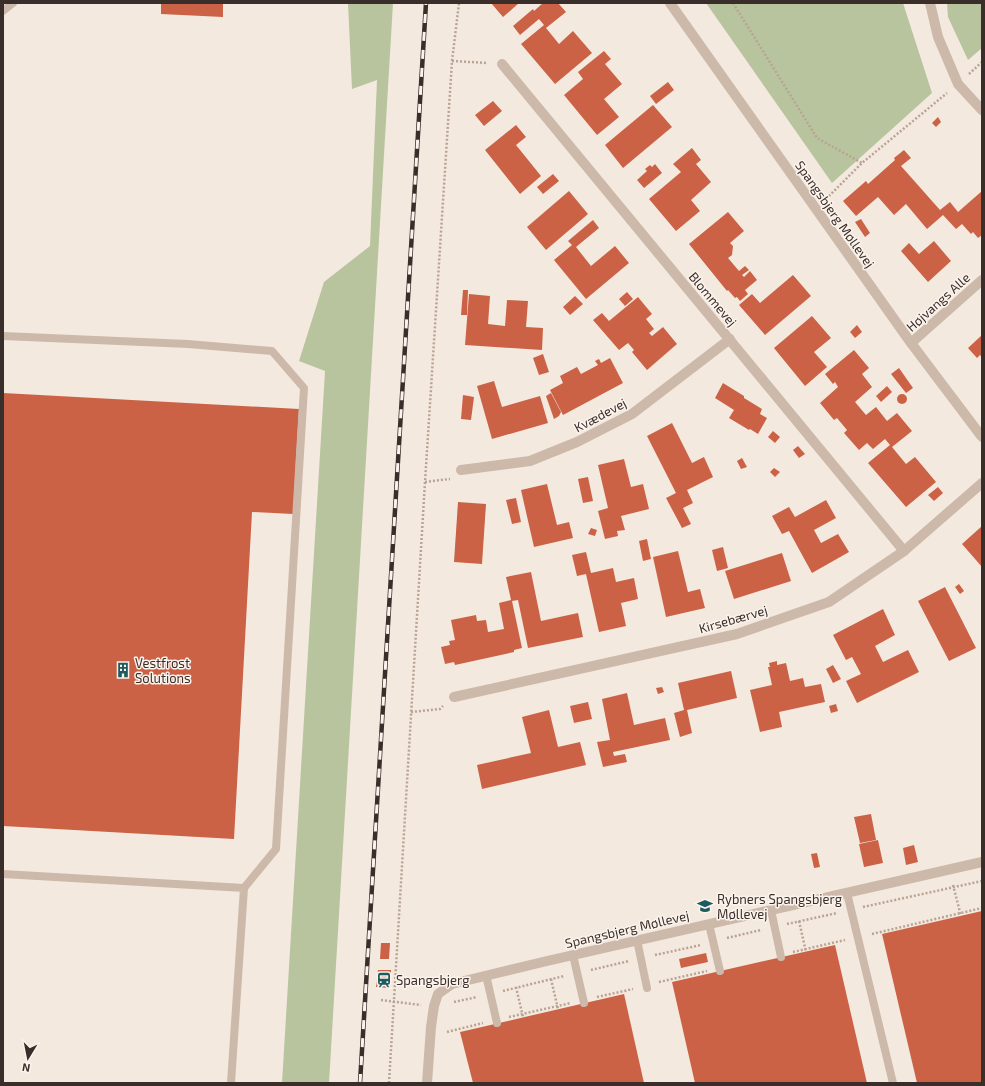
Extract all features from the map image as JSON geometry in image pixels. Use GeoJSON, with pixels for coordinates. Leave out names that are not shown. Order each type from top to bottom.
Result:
{"type":"FeatureCollection","features":[{"type":"Feature","properties":{"kind":"street","name":"Spangsbjerg Møllevej"},"geometry":{"type":"LineString","coordinates":[[670,3],[911,343],[982,437]]}},
{"type":"Feature","properties":{"kind":"street"},"geometry":{"type":"LineString","coordinates":[[930,3],[938,37],[958,84],[982,110]]}},
{"type":"Feature","properties":{"kind":"street","name":"Blommevej"},"geometry":{"type":"LineString","coordinates":[[502,64],[904,550]]}},
{"type":"Feature","properties":{"kind":"street","name":"Højvangs Alle"},"geometry":{"type":"LineString","coordinates":[[911,343],[982,280]]}},
{"type":"Feature","properties":{"kind":"street","name":"Kvædevej"},"geometry":{"type":"LineString","coordinates":[[461,470],[530,461],[577,442],[632,414],[730,339]]}},
{"type":"Feature","properties":{"kind":"street","name":"Kirsebærvej"},"geometry":{"type":"LineString","coordinates":[[454,697],[737,634],[829,602],[904,550],[982,483]]}},
{"type":"Feature","properties":{"kind":"street","name":"Spangsbjerg Møllevej"},"geometry":{"type":"LineString","coordinates":[[427,1083],[434,1006],[438,994],[452,984],[637,940],[982,862]]}},
{"type":"Feature","properties":{"kind":"lane"},"geometry":{"type":"LineString","coordinates":[[3,10],[13,3]]}},
{"type":"Feature","properties":{"kind":"lane"},"geometry":{"type":"LineString","coordinates":[[3,336],[188,344],[272,351],[304,388],[276,849],[244,888],[231,1083]]}},
{"type":"Feature","properties":{"kind":"lane"},"geometry":{"type":"LineString","coordinates":[[3,874],[244,888]]}},
{"type":"Feature","properties":{"kind":"lane"},"geometry":{"type":"LineString","coordinates":[[847,893],[893,1083]]}},
{"type":"Feature","properties":{"kind":"lane"},"geometry":{"type":"LineString","coordinates":[[771,910],[781,956]]}},
{"type":"Feature","properties":{"kind":"lane"},"geometry":{"type":"LineString","coordinates":[[709,924],[720,971]]}},
{"type":"Feature","properties":{"kind":"lane"},"geometry":{"type":"LineString","coordinates":[[637,940],[648,988]]}},
{"type":"Feature","properties":{"kind":"lane"},"geometry":{"type":"LineString","coordinates":[[573,955],[584,1003]]}},
{"type":"Feature","properties":{"kind":"lane"},"geometry":{"type":"LineString","coordinates":[[486,976],[497,1024]]}},
{"type":"Feature","properties":{"kind":"path"},"geometry":{"type":"LineString","coordinates":[[389,1083],[452,61],[459,3]]}},
{"type":"Feature","properties":{"kind":"path"},"geometry":{"type":"LineString","coordinates":[[733,3],[817,138],[862,163]]}},
{"type":"Feature","properties":{"kind":"path"},"geometry":{"type":"LineString","coordinates":[[452,61],[502,64]]}},
{"type":"Feature","properties":{"kind":"path"},"geometry":{"type":"LineString","coordinates":[[816,209],[862,163],[958,84],[982,62]]}},
{"type":"Feature","properties":{"kind":"path"},"geometry":{"type":"LineString","coordinates":[[425,482],[449,480],[461,470]]}},
{"type":"Feature","properties":{"kind":"path"},"geometry":{"type":"LineString","coordinates":[[411,712],[440,709],[454,697]]}},
{"type":"Feature","properties":{"kind":"path"},"geometry":{"type":"LineString","coordinates":[[950,869],[960,914]]}},
{"type":"Feature","properties":{"kind":"path"},"geometry":{"type":"LineString","coordinates":[[449,1003],[775,927],[982,881]]}},
{"type":"Feature","properties":{"kind":"path"},"geometry":{"type":"LineString","coordinates":[[793,905],[798,916],[805,950]]}},
{"type":"Feature","properties":{"kind":"path"},"geometry":{"type":"LineString","coordinates":[[781,956],[982,908]]}},
{"type":"Feature","properties":{"kind":"path"},"geometry":{"type":"LineString","coordinates":[[547,961],[558,1009]]}},
{"type":"Feature","properties":{"kind":"path"},"geometry":{"type":"LineString","coordinates":[[512,969],[523,1017]]}},
{"type":"Feature","properties":{"kind":"path"},"geometry":{"type":"LineString","coordinates":[[381,1000],[434,1006]]}},
{"type":"Feature","properties":{"kind":"path"},"geometry":{"type":"LineString","coordinates":[[446,1039],[447,1032]]}},
{"type":"Feature","properties":{"kind":"green space"},"geometry":{"type":"Polygon","coordinates":[[[348,3],[393,3],[329,1083],[282,1083],[325,371],[299,361],[324,282],[370,246],[377,80],[352,89],[348,3]]]}},
{"type":"Feature","properties":{"kind":"green space"},"geometry":{"type":"Polygon","coordinates":[[[706,3],[903,3],[932,93],[832,183],[706,3]]]}},
{"type":"Feature","properties":{"kind":"green space"},"geometry":{"type":"Polygon","coordinates":[[[947,3],[982,3],[982,48],[968,60],[948,17],[947,3]]]}},
{"type":"Feature","properties":{"kind":"building"},"geometry":{"type":"Polygon","coordinates":[[[161,3],[223,3],[223,17],[161,14],[161,3]]]}},
{"type":"Feature","properties":{"kind":"building"},"geometry":{"type":"Polygon","coordinates":[[[491,3],[519,3],[503,17],[491,3]]]}},
{"type":"Feature","properties":{"kind":"building"},"geometry":{"type":"Polygon","coordinates":[[[543,3],[558,3],[566,12],[546,28],[559,44],[573,31],[592,53],[555,84],[521,44],[544,25],[539,19],[520,35],[513,26],[533,9],[534,11],[543,3]]]}},
{"type":"Feature","properties":{"kind":"building"},"geometry":{"type":"Polygon","coordinates":[[[604,51],[611,59],[605,64],[622,84],[604,99],[619,117],[597,135],[564,95],[583,79],[578,72],[604,51]]]}},
{"type":"Feature","properties":{"kind":"building"},"geometry":{"type":"Polygon","coordinates":[[[668,82],[674,90],[656,104],[650,96],[668,82]]]}},
{"type":"Feature","properties":{"kind":"building"},"geometry":{"type":"Polygon","coordinates":[[[493,101],[502,111],[484,126],[475,115],[493,101]]]}},
{"type":"Feature","properties":{"kind":"building"},"geometry":{"type":"Polygon","coordinates":[[[653,105],[672,127],[623,168],[605,145],[653,105]]]}},
{"type":"Feature","properties":{"kind":"building"},"geometry":{"type":"Polygon","coordinates":[[[938,117],[941,122],[936,127],[932,123],[938,117]]]}},
{"type":"Feature","properties":{"kind":"building"},"geometry":{"type":"Polygon","coordinates":[[[516,125],[526,137],[516,145],[541,176],[520,194],[485,150],[516,125]]]}},
{"type":"Feature","properties":{"kind":"building"},"geometry":{"type":"Polygon","coordinates":[[[692,148],[701,160],[696,164],[711,182],[691,200],[700,211],[676,231],[649,199],[681,172],[673,164],[692,148]]]}},
{"type":"Feature","properties":{"kind":"building"},"geometry":{"type":"Polygon","coordinates":[[[904,150],[911,158],[901,166],[940,210],[950,202],[958,212],[982,191],[982,235],[978,238],[973,232],[971,234],[962,224],[956,229],[943,215],[927,229],[906,204],[894,215],[878,197],[856,216],[843,201],[866,181],[868,184],[904,150]]]}},
{"type":"Feature","properties":{"kind":"building"},"geometry":{"type":"Polygon","coordinates":[[[655,164],[662,173],[644,188],[637,180],[647,171],[645,169],[650,165],[652,167],[655,164]]]}},
{"type":"Feature","properties":{"kind":"building"},"geometry":{"type":"Polygon","coordinates":[[[553,174],[559,181],[543,194],[537,187],[553,174]]]}},
{"type":"Feature","properties":{"kind":"building"},"geometry":{"type":"Polygon","coordinates":[[[569,191],[588,214],[546,250],[527,227],[569,191]]]}},
{"type":"Feature","properties":{"kind":"building"},"geometry":{"type":"Polygon","coordinates":[[[728,212],[744,231],[730,243],[733,246],[732,255],[728,258],[739,271],[745,266],[749,270],[742,275],[744,277],[750,271],[757,280],[745,290],[748,294],[740,301],[728,290],[727,291],[689,244],[728,212]]]}},
{"type":"Feature","properties":{"kind":"building"},"geometry":{"type":"Polygon","coordinates":[[[861,219],[870,233],[865,237],[855,222],[861,219]]]}},
{"type":"Feature","properties":{"kind":"building"},"geometry":{"type":"Polygon","coordinates":[[[593,220],[599,228],[576,247],[591,266],[615,246],[629,263],[586,299],[554,260],[572,245],[568,241],[593,220]]]}},
{"type":"Feature","properties":{"kind":"building"},"geometry":{"type":"Polygon","coordinates":[[[934,241],[951,261],[928,282],[901,251],[909,243],[919,254],[934,241]]]}},
{"type":"Feature","properties":{"kind":"building"},"geometry":{"type":"Polygon","coordinates":[[[793,275],[811,296],[765,335],[739,305],[752,294],[760,303],[793,275]]]}},
{"type":"Feature","properties":{"kind":"building"},"geometry":{"type":"Polygon","coordinates":[[[463,290],[468,290],[467,315],[461,315],[463,290]]]}},
{"type":"Feature","properties":{"kind":"building"},"geometry":{"type":"Polygon","coordinates":[[[627,292],[633,299],[625,306],[619,299],[627,292]]]}},
{"type":"Feature","properties":{"kind":"building"},"geometry":{"type":"Polygon","coordinates":[[[469,294],[490,296],[488,324],[505,326],[507,300],[528,301],[526,327],[543,328],[542,350],[465,345],[469,294]]]}},
{"type":"Feature","properties":{"kind":"building"},"geometry":{"type":"Polygon","coordinates":[[[575,296],[583,304],[570,315],[563,307],[575,296]]]}},
{"type":"Feature","properties":{"kind":"building"},"geometry":{"type":"Polygon","coordinates":[[[638,297],[652,314],[646,319],[654,329],[649,333],[652,336],[663,327],[677,344],[647,370],[632,352],[634,350],[628,343],[619,350],[593,320],[602,313],[609,321],[638,297]]]}},
{"type":"Feature","properties":{"kind":"building"},"geometry":{"type":"Polygon","coordinates":[[[812,316],[831,338],[814,352],[827,367],[805,386],[774,348],[812,316]]]}},
{"type":"Feature","properties":{"kind":"building"},"geometry":{"type":"Polygon","coordinates":[[[857,325],[862,332],[855,338],[850,332],[857,325]]]}},
{"type":"Feature","properties":{"kind":"building"},"geometry":{"type":"Polygon","coordinates":[[[982,335],[982,358],[980,355],[977,358],[968,348],[982,335]]]}},
{"type":"Feature","properties":{"kind":"building"},"geometry":{"type":"Polygon","coordinates":[[[854,350],[869,368],[862,374],[872,387],[855,402],[866,415],[876,407],[887,421],[897,413],[912,431],[892,447],[906,464],[915,457],[936,482],[906,507],[868,463],[890,445],[885,439],[873,449],[867,443],[859,450],[844,433],[847,430],[837,418],[834,420],[820,403],[838,387],[835,382],[833,384],[825,374],[854,350]]]}},
{"type":"Feature","properties":{"kind":"building"},"geometry":{"type":"Polygon","coordinates":[[[543,354],[549,372],[539,375],[533,358],[543,354]]]}},
{"type":"Feature","properties":{"kind":"building"},"geometry":{"type":"Polygon","coordinates":[[[610,358],[623,383],[563,415],[550,390],[563,383],[560,376],[577,367],[581,374],[598,365],[595,361],[599,359],[601,363],[610,358]]]}},
{"type":"Feature","properties":{"kind":"building"},"geometry":{"type":"Polygon","coordinates":[[[899,368],[913,388],[906,393],[891,374],[899,368]]]}},
{"type":"Feature","properties":{"kind":"building"},"geometry":{"type":"Polygon","coordinates":[[[494,381],[502,407],[540,396],[548,423],[492,439],[477,386],[494,381]]]}},
{"type":"Feature","properties":{"kind":"building"},"geometry":{"type":"Polygon","coordinates":[[[723,383],[762,409],[760,414],[767,418],[758,434],[729,418],[734,410],[715,398],[723,383]]]}},
{"type":"Feature","properties":{"kind":"building"},"geometry":{"type":"Polygon","coordinates":[[[887,386],[892,392],[881,402],[876,396],[887,386]]]}},
{"type":"Feature","properties":{"kind":"building","name":"Vestfrost Solutions"},"geometry":{"type":"Polygon","coordinates":[[[3,393],[299,409],[293,514],[252,512],[234,839],[3,826],[3,393]]]}},
{"type":"Feature","properties":{"kind":"building"},"geometry":{"type":"Polygon","coordinates":[[[551,393],[561,412],[559,416],[554,419],[546,396],[551,393]]]}},
{"type":"Feature","properties":{"kind":"building"},"geometry":{"type":"Polygon","coordinates":[[[900,394],[904,394],[906,395],[906,403],[900,404],[897,401],[897,397],[900,394]]]}},
{"type":"Feature","properties":{"kind":"building"},"geometry":{"type":"Polygon","coordinates":[[[463,395],[474,397],[471,420],[461,419],[463,395]]]}},
{"type":"Feature","properties":{"kind":"building"},"geometry":{"type":"Polygon","coordinates":[[[672,423],[692,463],[704,457],[713,477],[687,490],[693,503],[683,508],[691,524],[682,528],[666,498],[676,493],[647,436],[672,423]]]}},
{"type":"Feature","properties":{"kind":"building"},"geometry":{"type":"Polygon","coordinates":[[[773,431],[780,437],[775,443],[768,437],[773,431]]]}},
{"type":"Feature","properties":{"kind":"building"},"geometry":{"type":"Polygon","coordinates":[[[798,446],[805,454],[799,458],[793,450],[798,446]]]}},
{"type":"Feature","properties":{"kind":"building"},"geometry":{"type":"Polygon","coordinates":[[[742,458],[747,467],[741,469],[737,461],[742,458]]]}},
{"type":"Feature","properties":{"kind":"building"},"geometry":{"type":"Polygon","coordinates":[[[624,459],[631,487],[643,484],[649,509],[621,516],[625,530],[617,531],[618,536],[605,539],[598,511],[608,508],[598,465],[624,459]]]}},
{"type":"Feature","properties":{"kind":"building"},"geometry":{"type":"Polygon","coordinates":[[[774,468],[780,472],[775,477],[770,472],[774,468]]]}},
{"type":"Feature","properties":{"kind":"building"},"geometry":{"type":"Polygon","coordinates":[[[588,477],[593,501],[583,503],[578,479],[588,477]]]}},
{"type":"Feature","properties":{"kind":"building"},"geometry":{"type":"Polygon","coordinates":[[[547,484],[557,525],[569,522],[573,538],[534,547],[521,490],[547,484]]]}},
{"type":"Feature","properties":{"kind":"building"},"geometry":{"type":"Polygon","coordinates":[[[938,487],[943,493],[934,501],[928,495],[938,487]]]}},
{"type":"Feature","properties":{"kind":"building"},"geometry":{"type":"Polygon","coordinates":[[[516,498],[521,522],[512,524],[506,500],[516,498]]]}},
{"type":"Feature","properties":{"kind":"building"},"geometry":{"type":"Polygon","coordinates":[[[826,500],[836,518],[814,530],[821,543],[838,534],[849,552],[812,573],[789,531],[782,534],[772,516],[789,507],[795,517],[826,500]]]}},
{"type":"Feature","properties":{"kind":"building"},"geometry":{"type":"Polygon","coordinates":[[[458,502],[486,504],[482,564],[454,562],[458,502]]]}},
{"type":"Feature","properties":{"kind":"building"},"geometry":{"type":"Polygon","coordinates":[[[982,526],[982,567],[962,544],[982,526]]]}},
{"type":"Feature","properties":{"kind":"building"},"geometry":{"type":"Polygon","coordinates":[[[591,528],[597,530],[595,536],[588,534],[591,528]]]}},
{"type":"Feature","properties":{"kind":"building"},"geometry":{"type":"Polygon","coordinates":[[[647,539],[651,559],[643,561],[639,541],[647,539]]]}},
{"type":"Feature","properties":{"kind":"building"},"geometry":{"type":"Polygon","coordinates":[[[723,547],[728,568],[717,571],[712,550],[723,547]]]}},
{"type":"Feature","properties":{"kind":"building"},"geometry":{"type":"Polygon","coordinates":[[[678,551],[688,592],[700,589],[705,608],[666,617],[653,557],[678,551]]]}},
{"type":"Feature","properties":{"kind":"building"},"geometry":{"type":"Polygon","coordinates":[[[586,552],[591,573],[613,568],[616,582],[634,578],[638,599],[621,603],[626,626],[599,632],[586,574],[577,576],[572,555],[586,552]]]}},
{"type":"Feature","properties":{"kind":"building"},"geometry":{"type":"Polygon","coordinates":[[[782,553],[791,581],[734,599],[725,571],[782,553]]]}},
{"type":"Feature","properties":{"kind":"building"},"geometry":{"type":"Polygon","coordinates":[[[531,572],[541,621],[578,613],[583,637],[528,648],[518,600],[512,601],[522,648],[514,650],[514,652],[455,665],[454,662],[445,664],[441,647],[450,645],[449,641],[455,640],[451,620],[476,615],[477,621],[486,620],[488,632],[504,629],[499,603],[511,600],[506,577],[531,572]]]}},
{"type":"Feature","properties":{"kind":"building"},"geometry":{"type":"Polygon","coordinates":[[[959,584],[964,591],[960,594],[955,587],[959,584]]]}},
{"type":"Feature","properties":{"kind":"building"},"geometry":{"type":"Polygon","coordinates":[[[945,587],[976,648],[949,661],[918,601],[945,587]]]}},
{"type":"Feature","properties":{"kind":"building"},"geometry":{"type":"Polygon","coordinates":[[[883,609],[895,635],[875,646],[883,662],[908,650],[919,672],[857,703],[846,681],[861,674],[852,657],[846,660],[833,635],[883,609]]]}},
{"type":"Feature","properties":{"kind":"building"},"geometry":{"type":"Polygon","coordinates":[[[777,661],[777,665],[786,663],[790,681],[803,678],[805,687],[821,684],[825,702],[779,712],[782,727],[760,732],[750,690],[772,685],[768,667],[770,667],[769,663],[777,661]]]}},
{"type":"Feature","properties":{"kind":"building"},"geometry":{"type":"Polygon","coordinates":[[[833,665],[841,679],[833,683],[826,669],[833,665]]]}},
{"type":"Feature","properties":{"kind":"building"},"geometry":{"type":"Polygon","coordinates":[[[731,671],[737,698],[687,710],[692,733],[680,737],[674,713],[684,710],[678,683],[731,671]]]}},
{"type":"Feature","properties":{"kind":"building"},"geometry":{"type":"Polygon","coordinates":[[[662,687],[664,692],[658,694],[656,688],[662,687]]]}},
{"type":"Feature","properties":{"kind":"building"},"geometry":{"type":"Polygon","coordinates":[[[627,693],[634,725],[665,718],[670,740],[613,752],[614,756],[625,754],[627,762],[603,767],[597,742],[610,740],[602,699],[627,693]]]}},
{"type":"Feature","properties":{"kind":"building"},"geometry":{"type":"Polygon","coordinates":[[[588,702],[592,719],[574,723],[570,706],[588,702]]]}},
{"type":"Feature","properties":{"kind":"building"},"geometry":{"type":"Polygon","coordinates":[[[836,704],[838,711],[831,713],[829,706],[836,704]]]}},
{"type":"Feature","properties":{"kind":"building"},"geometry":{"type":"Polygon","coordinates":[[[549,710],[558,747],[580,742],[586,765],[482,789],[477,765],[531,753],[522,717],[549,710]]]}},
{"type":"Feature","properties":{"kind":"building"},"geometry":{"type":"Polygon","coordinates":[[[871,814],[876,840],[860,843],[854,817],[871,814]]]}},
{"type":"Feature","properties":{"kind":"building"},"geometry":{"type":"Polygon","coordinates":[[[878,840],[883,863],[864,867],[859,844],[878,840]]]}},
{"type":"Feature","properties":{"kind":"building"},"geometry":{"type":"Polygon","coordinates":[[[914,845],[918,862],[906,865],[903,848],[914,845]]]}},
{"type":"Feature","properties":{"kind":"building"},"geometry":{"type":"Polygon","coordinates":[[[817,853],[820,867],[814,868],[811,854],[817,853]]]}},
{"type":"Feature","properties":{"kind":"building"},"geometry":{"type":"Polygon","coordinates":[[[982,911],[982,1083],[917,1083],[882,934],[982,911]]]}},
{"type":"Feature","properties":{"kind":"building"},"geometry":{"type":"Polygon","coordinates":[[[381,943],[390,943],[389,959],[380,959],[381,943]]]}},
{"type":"Feature","properties":{"kind":"building","name":"Rybners Spangsbjerg Møllevej"},"geometry":{"type":"Polygon","coordinates":[[[835,945],[867,1083],[695,1083],[672,982],[835,945]]]}},
{"type":"Feature","properties":{"kind":"building"},"geometry":{"type":"Polygon","coordinates":[[[706,953],[708,962],[681,968],[679,959],[706,953]]]}},
{"type":"Feature","properties":{"kind":"building"},"geometry":{"type":"Polygon","coordinates":[[[378,970],[391,970],[390,988],[376,987],[378,970]]]}},
{"type":"Feature","properties":{"kind":"building"},"geometry":{"type":"Polygon","coordinates":[[[624,994],[644,1083],[473,1083],[460,1032],[624,994]]]}},
{"type":"Feature","properties":{"kind":"railway"},"geometry":{"type":"LineString","coordinates":[[360,1083],[426,3]]}},
{"type":"Feature","properties":{"kind":"place","name":"Vestfrost Solutions"},"geometry":{"type":"Point","coordinates":[123,670]}},
{"type":"Feature","properties":{"kind":"place","name":"Rybners Spangsbjerg Møllevej"},"geometry":{"type":"Point","coordinates":[705,906]}},
{"type":"Feature","properties":{"kind":"place","name":"Spangsbjerg"},"geometry":{"type":"Point","coordinates":[384,980]}}]}
